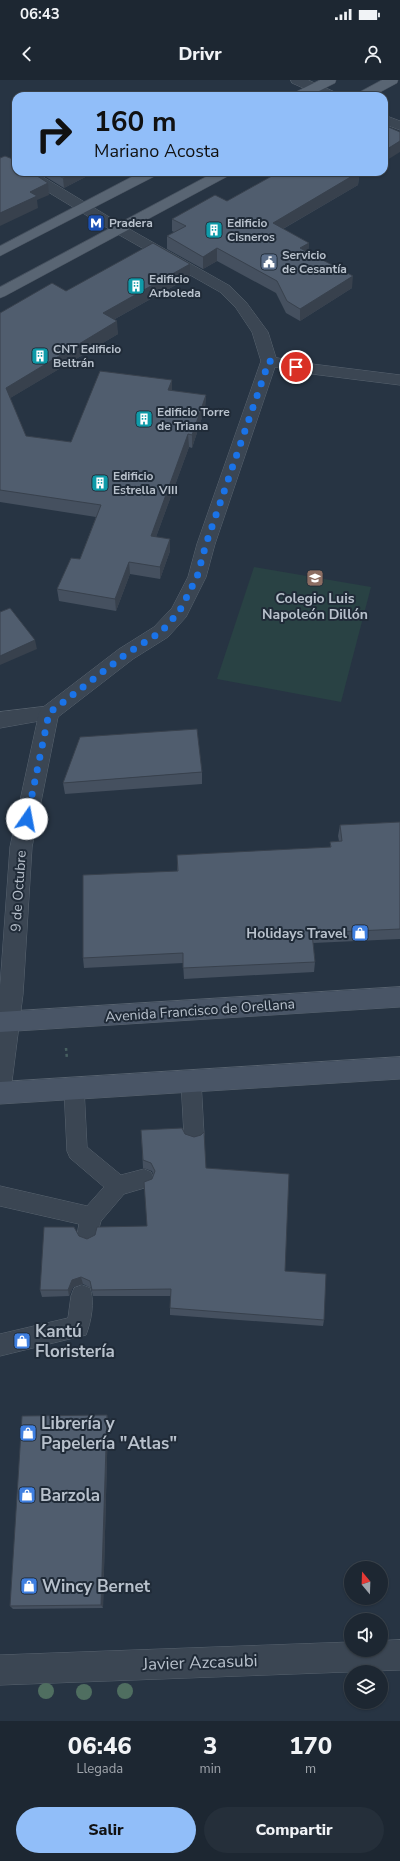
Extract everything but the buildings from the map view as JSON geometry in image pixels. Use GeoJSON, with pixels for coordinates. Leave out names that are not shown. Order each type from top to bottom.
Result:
{"type":"FeatureCollection","features":[{"type":"Feature","properties":{"kind":"main road"},"geometry":{"type":"LineString","coordinates":[[307,92],[330,80]]}},
{"type":"Feature","properties":{"kind":"main road"},"geometry":{"type":"LineString","coordinates":[[370,92],[392,80]]}},
{"type":"Feature","properties":{"kind":"main road"},"geometry":{"type":"LineString","coordinates":[[0,252],[144,176]]}},
{"type":"Feature","properties":{"kind":"main road"},"geometry":{"type":"LineString","coordinates":[[0,293],[218,176]]}},
{"type":"Feature","properties":{"kind":"main road","name":"Avenida Francisco de Orellana"},"geometry":{"type":"LineString","coordinates":[[4,1021],[400,997]]}},
{"type":"Feature","properties":{"kind":"main road"},"geometry":{"type":"LineString","coordinates":[[0,1093],[400,1068]]}},
{"type":"Feature","properties":{"kind":"street"},"geometry":{"type":"LineString","coordinates":[[297,80],[324,92]]}},
{"type":"Feature","properties":{"kind":"street"},"geometry":{"type":"LineString","coordinates":[[388,121],[400,126]]}},
{"type":"Feature","properties":{"kind":"street"},"geometry":{"type":"LineString","coordinates":[[0,720],[49,713],[126,654],[161,632],[179,612],[197,577],[206,544],[269,361],[260,332],[241,305],[225,290],[119,229],[32,176]]}},
{"type":"Feature","properties":{"kind":"street"},"geometry":{"type":"LineString","coordinates":[[269,361],[296,367],[400,380]]}},
{"type":"Feature","properties":{"kind":"street","name":"9 de Octubre"},"geometry":{"type":"LineString","coordinates":[[0,1081],[4,1021],[21,847],[49,713]]}},
{"type":"Feature","properties":{"kind":"street","name":"Javier Azcasubi"},"geometry":{"type":"LineString","coordinates":[[0,1670],[400,1655]]}},
{"type":"Feature","properties":{"kind":"lane"},"geometry":{"type":"LineString","coordinates":[[191,1081],[194,1135]]}},
{"type":"Feature","properties":{"kind":"lane"},"geometry":{"type":"LineString","coordinates":[[74,1088],[77,1151],[118,1186]]}},
{"type":"Feature","properties":{"kind":"lane"},"geometry":{"type":"LineString","coordinates":[[0,1196],[89,1226],[118,1186],[144,1179]]}},
{"type":"Feature","properties":{"kind":"lane"},"geometry":{"type":"LineString","coordinates":[[0,1345],[78,1327],[82,1296]]}},
{"type":"Feature","properties":{"kind":"green space"},"geometry":{"type":"Polygon","coordinates":[[[254,567],[371,587],[341,702],[217,679],[254,567]]]}},
{"type":"Feature","properties":{"kind":"place","name":"Pradera"},"geometry":{"type":"Point","coordinates":[96,223]}},
{"type":"Feature","properties":{"kind":"place","name":"Edificio Cisneros"},"geometry":{"type":"Point","coordinates":[214,230]}},
{"type":"Feature","properties":{"kind":"place","name":"Servicio de Cesantía"},"geometry":{"type":"Point","coordinates":[269,262]}},
{"type":"Feature","properties":{"kind":"place","name":"Edificio Arboleda"},"geometry":{"type":"Point","coordinates":[136,286]}},
{"type":"Feature","properties":{"kind":"place","name":"CNT Edificio Beltrán"},"geometry":{"type":"Point","coordinates":[40,356]}},
{"type":"Feature","properties":{"kind":"place","name":"Edificio Torre de Triana"},"geometry":{"type":"Point","coordinates":[144,419]}},
{"type":"Feature","properties":{"kind":"place","name":"Edificio Estrella VIII"},"geometry":{"type":"Point","coordinates":[100,483]}},
{"type":"Feature","properties":{"kind":"place","name":"Colegio Luis Napoleón Dillón"},"geometry":{"type":"Point","coordinates":[315,578]}},
{"type":"Feature","properties":{"kind":"place","name":"Holidays Travel"},"geometry":{"type":"Point","coordinates":[360,933]}},
{"type":"Feature","properties":{"kind":"place","name":"Kantú Floristería"},"geometry":{"type":"Point","coordinates":[22,1341]}},
{"type":"Feature","properties":{"kind":"place","name":"Librería y Papelería \"Atlas\""},"geometry":{"type":"Point","coordinates":[28,1433]}},
{"type":"Feature","properties":{"kind":"place","name":"Barzola"},"geometry":{"type":"Point","coordinates":[27,1495]}},
{"type":"Feature","properties":{"kind":"place","name":"Wincy Bernet"},"geometry":{"type":"Point","coordinates":[29,1586]}},
{"type":"Feature","properties":{"kind":"route"},"geometry":{"type":"LineString","coordinates":[[27,819],[49,713],[126,654],[161,632],[179,612],[197,577],[206,544],[269,361],[296,367]]}}]}
